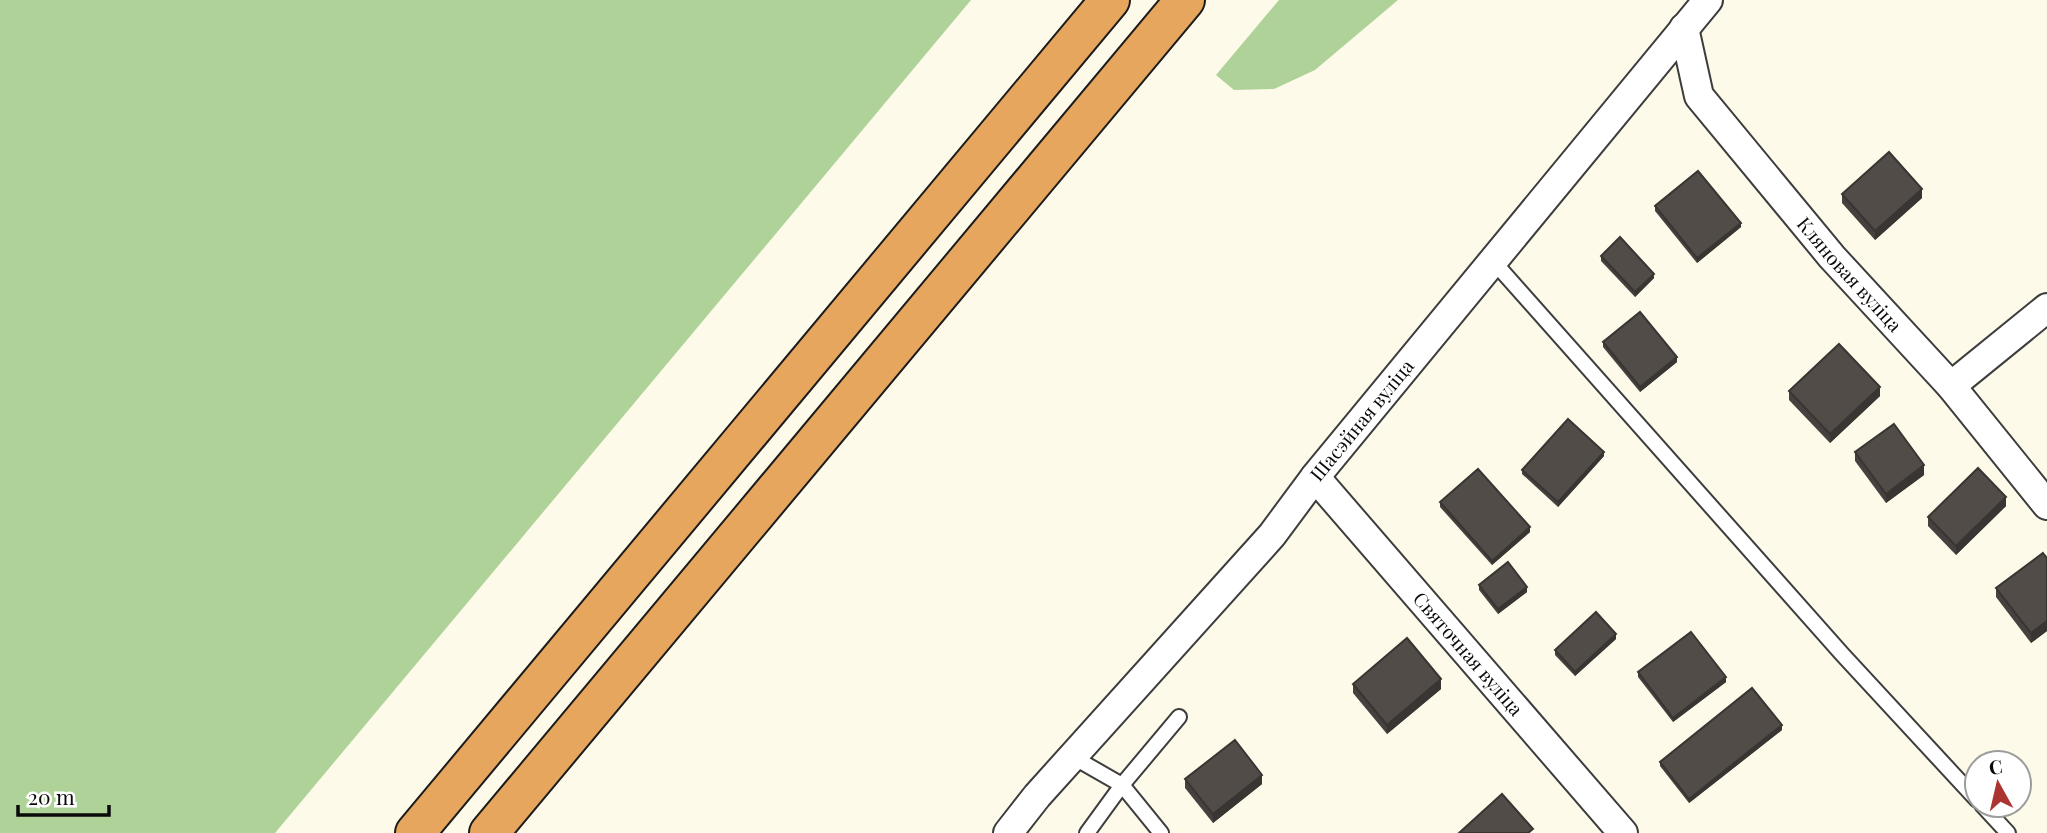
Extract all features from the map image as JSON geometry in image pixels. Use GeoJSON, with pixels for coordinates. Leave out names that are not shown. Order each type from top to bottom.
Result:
{"type":"FeatureCollection","features":[{"type":"Feature","properties":{"kind":"highway"},"geometry":{"type":"LineString","coordinates":[[415,833],[1110,0]]}},
{"type":"Feature","properties":{"kind":"highway"},"geometry":{"type":"LineString","coordinates":[[489,833],[1185,0]]}},
{"type":"Feature","properties":{"kind":"street","name":"Шасэйная вуліца"},"geometry":{"type":"LineString","coordinates":[[1008,833],[1272,536],[1315,477],[1708,0]]}},
{"type":"Feature","properties":{"kind":"street","name":"Кляновая вуліца"},"geometry":{"type":"LineString","coordinates":[[1684,28],[1699,96],[1832,257],[1951,386],[2047,505]]}},
{"type":"Feature","properties":{"kind":"street"},"geometry":{"type":"LineString","coordinates":[[1951,386],[2047,308]]}},
{"type":"Feature","properties":{"kind":"street","name":"Святочная вуліца"},"geometry":{"type":"LineString","coordinates":[[1315,477],[1623,833]]}},
{"type":"Feature","properties":{"kind":"lane"},"geometry":{"type":"LineString","coordinates":[[1494,262],[1842,654],[1963,785]]}},
{"type":"Feature","properties":{"kind":"lane"},"geometry":{"type":"LineString","coordinates":[[1087,833],[1122,785],[1179,717]]}},
{"type":"Feature","properties":{"kind":"lane"},"geometry":{"type":"LineString","coordinates":[[1073,757],[1122,785],[1161,833]]}},
{"type":"Feature","properties":{"kind":"lane"},"geometry":{"type":"LineString","coordinates":[[1995,819],[2008,833]]}},
{"type":"Feature","properties":{"kind":"green space"},"geometry":{"type":"Polygon","coordinates":[[[0,0],[971,0],[275,833],[0,833],[0,0]]]}},
{"type":"Feature","properties":{"kind":"green space"},"geometry":{"type":"Polygon","coordinates":[[[1279,0],[1398,0],[1315,70],[1274,89],[1234,90],[1216,75],[1279,0]]]}},
{"type":"Feature","properties":{"kind":"building"},"geometry":{"type":"Polygon","coordinates":[[[1889,152],[1922,189],[1875,231],[1842,194],[1889,152]]]}},
{"type":"Feature","properties":{"kind":"building"},"geometry":{"type":"Polygon","coordinates":[[[1698,171],[1741,223],[1697,258],[1655,206],[1698,171]]]}},
{"type":"Feature","properties":{"kind":"building"},"geometry":{"type":"Polygon","coordinates":[[[1620,237],[1654,274],[1635,292],[1601,256],[1620,237]]]}},
{"type":"Feature","properties":{"kind":"building"},"geometry":{"type":"Polygon","coordinates":[[[1640,312],[1677,357],[1640,387],[1603,342],[1640,312]]]}},
{"type":"Feature","properties":{"kind":"building"},"geometry":{"type":"Polygon","coordinates":[[[1839,344],[1880,387],[1830,434],[1789,391],[1839,344]]]}},
{"type":"Feature","properties":{"kind":"building"},"geometry":{"type":"Polygon","coordinates":[[[1568,419],[1604,452],[1558,502],[1522,470],[1568,419]]]}},
{"type":"Feature","properties":{"kind":"building"},"geometry":{"type":"Polygon","coordinates":[[[1894,424],[1924,465],[1886,494],[1855,452],[1894,424]]]}},
{"type":"Feature","properties":{"kind":"building"},"geometry":{"type":"Polygon","coordinates":[[[1978,468],[2006,497],[1956,546],[1928,517],[1978,468]]]}},
{"type":"Feature","properties":{"kind":"building"},"geometry":{"type":"Polygon","coordinates":[[[1478,469],[1530,527],[1492,561],[1440,502],[1478,469]]]}},
{"type":"Feature","properties":{"kind":"building"},"geometry":{"type":"Polygon","coordinates":[[[2043,553],[2047,558],[2047,621],[2031,633],[1996,588],[2043,553]]]}},
{"type":"Feature","properties":{"kind":"building"},"geometry":{"type":"Polygon","coordinates":[[[1508,562],[1527,587],[1498,609],[1479,585],[1508,562]]]}},
{"type":"Feature","properties":{"kind":"building"},"geometry":{"type":"Polygon","coordinates":[[[1596,612],[1616,634],[1575,672],[1555,650],[1596,612]]]}},
{"type":"Feature","properties":{"kind":"building"},"geometry":{"type":"Polygon","coordinates":[[[1691,632],[1726,677],[1673,718],[1638,672],[1691,632]]]}},
{"type":"Feature","properties":{"kind":"building"},"geometry":{"type":"Polygon","coordinates":[[[1407,638],[1441,679],[1387,725],[1353,684],[1407,638]]]}},
{"type":"Feature","properties":{"kind":"building"},"geometry":{"type":"Polygon","coordinates":[[[1752,688],[1782,725],[1689,799],[1660,762],[1752,688]]]}},
{"type":"Feature","properties":{"kind":"building"},"geometry":{"type":"Polygon","coordinates":[[[1235,740],[1262,775],[1213,814],[1185,779],[1235,740]]]}},
{"type":"Feature","properties":{"kind":"building"},"geometry":{"type":"Polygon","coordinates":[[[1502,794],[1533,829],[1528,833],[1459,833],[1502,794]]]}}]}
